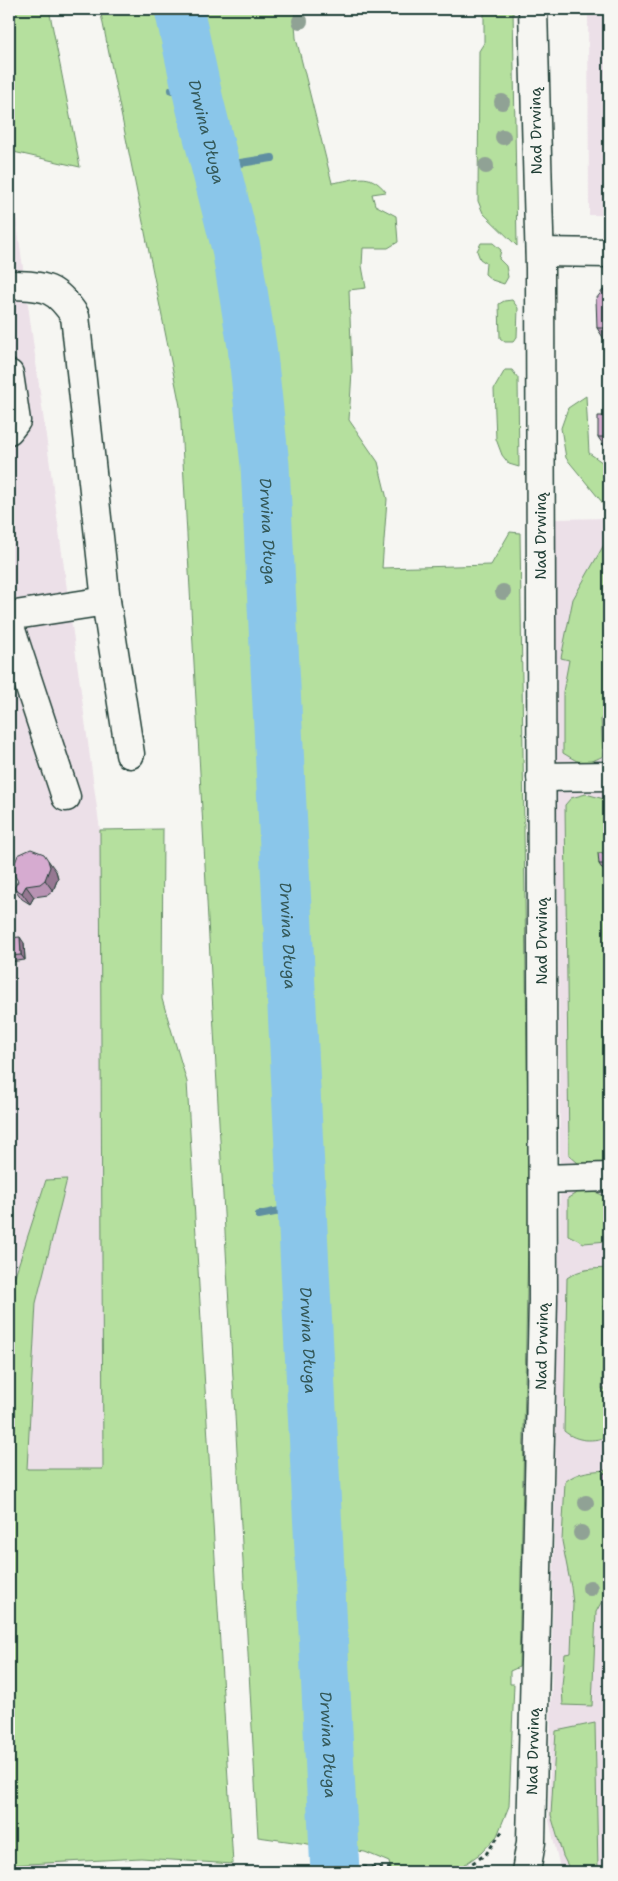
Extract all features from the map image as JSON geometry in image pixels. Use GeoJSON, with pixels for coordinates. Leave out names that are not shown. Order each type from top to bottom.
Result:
{"type":"FeatureCollection","features":[{"type":"Feature","properties":{"kind":"street","name":"Nad Drwiną"},"geometry":{"type":"LineString","coordinates":[[526,1872],[531,1842],[544,1300],[540,252],[533,9]]}},
{"type":"Feature","properties":{"kind":"street"},"geometry":{"type":"LineString","coordinates":[[540,252],[609,253]]}},
{"type":"Feature","properties":{"kind":"street"},"geometry":{"type":"LineString","coordinates":[[9,285],[36,286],[50,290],[60,295],[76,316],[106,601],[130,754]]}},
{"type":"Feature","properties":{"kind":"street"},"geometry":{"type":"LineString","coordinates":[[9,374],[16,421],[9,430]]}},
{"type":"Feature","properties":{"kind":"street"},"geometry":{"type":"LineString","coordinates":[[9,616],[106,601]]}},
{"type":"Feature","properties":{"kind":"street"},"geometry":{"type":"LineString","coordinates":[[9,624],[66,797]]}},
{"type":"Feature","properties":{"kind":"street"},"geometry":{"type":"LineString","coordinates":[[541,777],[609,776]]}},
{"type":"Feature","properties":{"kind":"street"},"geometry":{"type":"LineString","coordinates":[[543,1179],[609,1177]]}},
{"type":"Feature","properties":{"kind":"path"},"geometry":{"type":"LineString","coordinates":[[363,1867],[392,1868],[393,1872]]}},
{"type":"Feature","properties":{"kind":"shaded area"},"geometry":{"type":"Polygon","coordinates":[[[588,9],[609,9],[609,215],[589,215],[588,9]]]}},
{"type":"Feature","properties":{"kind":"shaded area"},"geometry":{"type":"Polygon","coordinates":[[[9,166],[100,830],[105,1859],[9,1869],[9,166]]]}},
{"type":"Feature","properties":{"kind":"shaded area"},"geometry":{"type":"Polygon","coordinates":[[[609,518],[609,1872],[562,1872],[549,1820],[560,1193],[555,519],[609,518]]]}},
{"type":"Feature","properties":{"kind":"green space"},"geometry":{"type":"Polygon","coordinates":[[[9,9],[49,9],[80,167],[9,151],[9,9]]]}},
{"type":"Feature","properties":{"kind":"green space"},"geometry":{"type":"Polygon","coordinates":[[[100,9],[294,9],[296,38],[332,183],[362,178],[374,181],[386,192],[372,194],[375,205],[396,216],[398,242],[388,248],[363,248],[362,266],[366,288],[349,290],[352,371],[349,420],[378,462],[387,499],[382,568],[491,565],[510,532],[520,533],[529,1194],[519,1667],[510,1671],[510,1684],[514,1684],[509,1806],[497,1836],[481,1853],[454,1872],[391,1872],[389,1862],[365,1852],[258,1837],[180,406],[100,9]]]}},
{"type":"Feature","properties":{"kind":"green space"},"geometry":{"type":"Polygon","coordinates":[[[484,9],[513,9],[517,246],[483,213],[478,201],[479,51],[484,43],[484,9]]]}},
{"type":"Feature","properties":{"kind":"green space"},"geometry":{"type":"Polygon","coordinates":[[[481,243],[493,243],[501,250],[499,259],[506,266],[508,277],[504,284],[492,280],[485,274],[486,263],[480,259],[477,251],[481,243]]]}},
{"type":"Feature","properties":{"kind":"green space"},"geometry":{"type":"Polygon","coordinates":[[[512,300],[518,308],[517,337],[513,342],[505,342],[500,338],[499,304],[512,300]]]}},
{"type":"Feature","properties":{"kind":"green space"},"geometry":{"type":"Polygon","coordinates":[[[505,370],[512,370],[518,378],[519,467],[509,464],[502,455],[496,439],[494,389],[505,370]]]}},
{"type":"Feature","properties":{"kind":"green space"},"geometry":{"type":"Polygon","coordinates":[[[586,396],[589,453],[609,467],[609,525],[602,502],[566,458],[561,428],[568,408],[586,396]]]}},
{"type":"Feature","properties":{"kind":"green space"},"geometry":{"type":"Polygon","coordinates":[[[609,536],[609,707],[601,719],[603,756],[583,762],[574,760],[563,753],[563,692],[569,660],[561,658],[573,599],[609,536]]]}},
{"type":"Feature","properties":{"kind":"green space"},"geometry":{"type":"Polygon","coordinates":[[[586,794],[604,799],[609,809],[609,1158],[599,1165],[579,1164],[569,1155],[565,805],[571,798],[586,794]]]}},
{"type":"Feature","properties":{"kind":"green space"},"geometry":{"type":"Polygon","coordinates":[[[163,829],[162,999],[187,1082],[233,1864],[141,1858],[9,1865],[9,1294],[46,1180],[67,1179],[36,1303],[27,1469],[103,1469],[100,830],[163,829]]]}},
{"type":"Feature","properties":{"kind":"green space"},"geometry":{"type":"Polygon","coordinates":[[[590,1190],[605,1196],[605,1205],[609,1208],[607,1241],[584,1243],[568,1235],[568,1198],[580,1191],[590,1190]]]}},
{"type":"Feature","properties":{"kind":"green space"},"geometry":{"type":"Polygon","coordinates":[[[609,1268],[609,1304],[604,1306],[602,1389],[607,1389],[609,1436],[586,1440],[569,1435],[564,1431],[567,1278],[582,1271],[609,1268]]]}},
{"type":"Feature","properties":{"kind":"green space"},"geometry":{"type":"Polygon","coordinates":[[[609,1470],[609,1522],[607,1523],[609,1588],[596,1612],[592,1706],[563,1705],[562,1686],[565,1654],[571,1653],[573,1604],[562,1541],[565,1482],[570,1478],[591,1471],[609,1470]]]}},
{"type":"Feature","properties":{"kind":"green space"},"geometry":{"type":"Polygon","coordinates":[[[595,1723],[598,1868],[600,1872],[571,1872],[563,1856],[551,1815],[556,1731],[595,1723]]]}},
{"type":"Feature","properties":{"kind":"building"},"geometry":{"type":"Polygon","coordinates":[[[603,290],[609,290],[609,328],[597,328],[596,299],[603,290]]]}},
{"type":"Feature","properties":{"kind":"building"},"geometry":{"type":"Polygon","coordinates":[[[598,416],[609,416],[609,437],[598,437],[598,416]]]}},
{"type":"Feature","properties":{"kind":"building"},"geometry":{"type":"Polygon","coordinates":[[[31,849],[44,854],[50,867],[45,880],[40,884],[26,886],[22,893],[14,888],[18,881],[14,875],[13,868],[18,855],[31,849]]]}},
{"type":"Feature","properties":{"kind":"building"},"geometry":{"type":"Polygon","coordinates":[[[598,853],[605,853],[605,864],[599,864],[598,853]]]}},
{"type":"Feature","properties":{"kind":"building"},"geometry":{"type":"Polygon","coordinates":[[[20,937],[21,955],[9,956],[9,938],[20,937]]]}},
{"type":"Feature","properties":{"kind":"building"},"geometry":{"type":"Polygon","coordinates":[[[603,1473],[609,1473],[609,1507],[605,1507],[603,1473]]]}},
{"type":"Feature","properties":{"kind":"waterway","name":"Drwina Długa"},"geometry":{"type":"LineString","coordinates":[[179,9],[199,101],[236,248],[252,346],[265,465],[335,1872]]}},
{"type":"Feature","properties":{"kind":"waterway"},"geometry":{"type":"LineString","coordinates":[[172,90],[195,85]]}},
{"type":"Feature","properties":{"kind":"waterway"},"geometry":{"type":"LineString","coordinates":[[215,167],[272,158]]}},
{"type":"Feature","properties":{"kind":"waterway"},"geometry":{"type":"LineString","coordinates":[[259,1215],[280,1211],[302,1201]]}}]}
